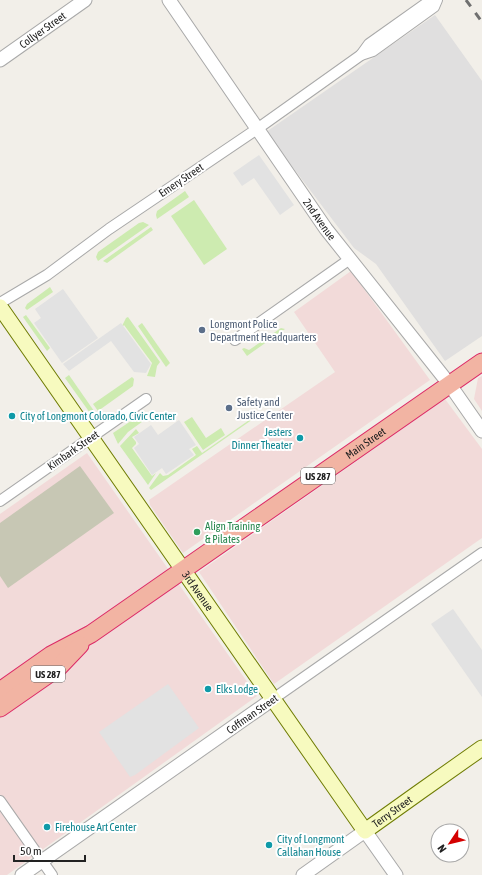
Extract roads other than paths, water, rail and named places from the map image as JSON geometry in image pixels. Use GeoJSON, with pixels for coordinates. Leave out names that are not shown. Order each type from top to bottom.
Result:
{"type":"FeatureCollection","features":[{"type":"Feature","properties":{"kind":"highway","name":"Main Street"},"geometry":{"type":"LineString","coordinates":[[0,691],[50,655],[91,634],[482,362]]}},
{"type":"Feature","properties":{"kind":"highway","name":"Main Street"},"geometry":{"type":"LineString","coordinates":[[0,708],[59,667],[91,634]]}},
{"type":"Feature","properties":{"kind":"main road","name":"3rd Avenue"},"geometry":{"type":"LineString","coordinates":[[0,308],[365,831]]}},
{"type":"Feature","properties":{"kind":"main road","name":"Terry Street"},"geometry":{"type":"LineString","coordinates":[[365,831],[482,748]]}},
{"type":"Feature","properties":{"kind":"street","name":"Collyer Street"},"geometry":{"type":"LineString","coordinates":[[0,60],[85,0]]}},
{"type":"Feature","properties":{"kind":"street","name":"2nd Avenue"},"geometry":{"type":"LineString","coordinates":[[169,0],[326,229],[450,384],[482,431]]}},
{"type":"Feature","properties":{"kind":"street","name":"Emery Street"},"geometry":{"type":"LineString","coordinates":[[361,56],[369,44],[431,0]]}},
{"type":"Feature","properties":{"kind":"street","name":"Emery Street"},"geometry":{"type":"LineString","coordinates":[[0,303],[48,274],[109,229],[257,129],[361,56],[373,51],[434,7],[437,0]]}},
{"type":"Feature","properties":{"kind":"street"},"geometry":{"type":"LineString","coordinates":[[235,340],[350,259]]}},
{"type":"Feature","properties":{"kind":"street","name":"Kimbark Street"},"geometry":{"type":"LineString","coordinates":[[0,501],[146,399]]}},
{"type":"Feature","properties":{"kind":"street","name":"Coffman Street"},"geometry":{"type":"LineString","coordinates":[[22,875],[482,553]]}},
{"type":"Feature","properties":{"kind":"street"},"geometry":{"type":"LineString","coordinates":[[0,800],[52,875]]}},
{"type":"Feature","properties":{"kind":"street","name":"Terry Street"},"geometry":{"type":"LineString","coordinates":[[303,875],[365,831]]}},
{"type":"Feature","properties":{"kind":"street","name":"3rd Avenue"},"geometry":{"type":"LineString","coordinates":[[365,831],[396,875]]}},
{"type":"Feature","properties":{"kind":"railway"},"geometry":{"type":"LineString","coordinates":[[466,0],[482,22]]}},
{"type":"Feature","properties":{"kind":"place","name":"Longmont Police Department Headquarters"},"geometry":{"type":"Point","coordinates":[202,330]}},
{"type":"Feature","properties":{"kind":"place","name":"Safety and Justice Center"},"geometry":{"type":"Point","coordinates":[229,408]}},
{"type":"Feature","properties":{"kind":"place","name":"City of Longmont Colorado, Civic Center"},"geometry":{"type":"Point","coordinates":[12,416]}},
{"type":"Feature","properties":{"kind":"place","name":"Jesters Dinner Theater"},"geometry":{"type":"Point","coordinates":[300,438]}},
{"type":"Feature","properties":{"kind":"place","name":"Align Training & Pilates"},"geometry":{"type":"Point","coordinates":[197,532]}},
{"type":"Feature","properties":{"kind":"place","name":"Elks Lodge"},"geometry":{"type":"Point","coordinates":[208,689]}},
{"type":"Feature","properties":{"kind":"place","name":"Firehouse Art Center"},"geometry":{"type":"Point","coordinates":[47,827]}},
{"type":"Feature","properties":{"kind":"place","name":"City of Longmont Callahan House"},"geometry":{"type":"Point","coordinates":[269,845]}}]}
